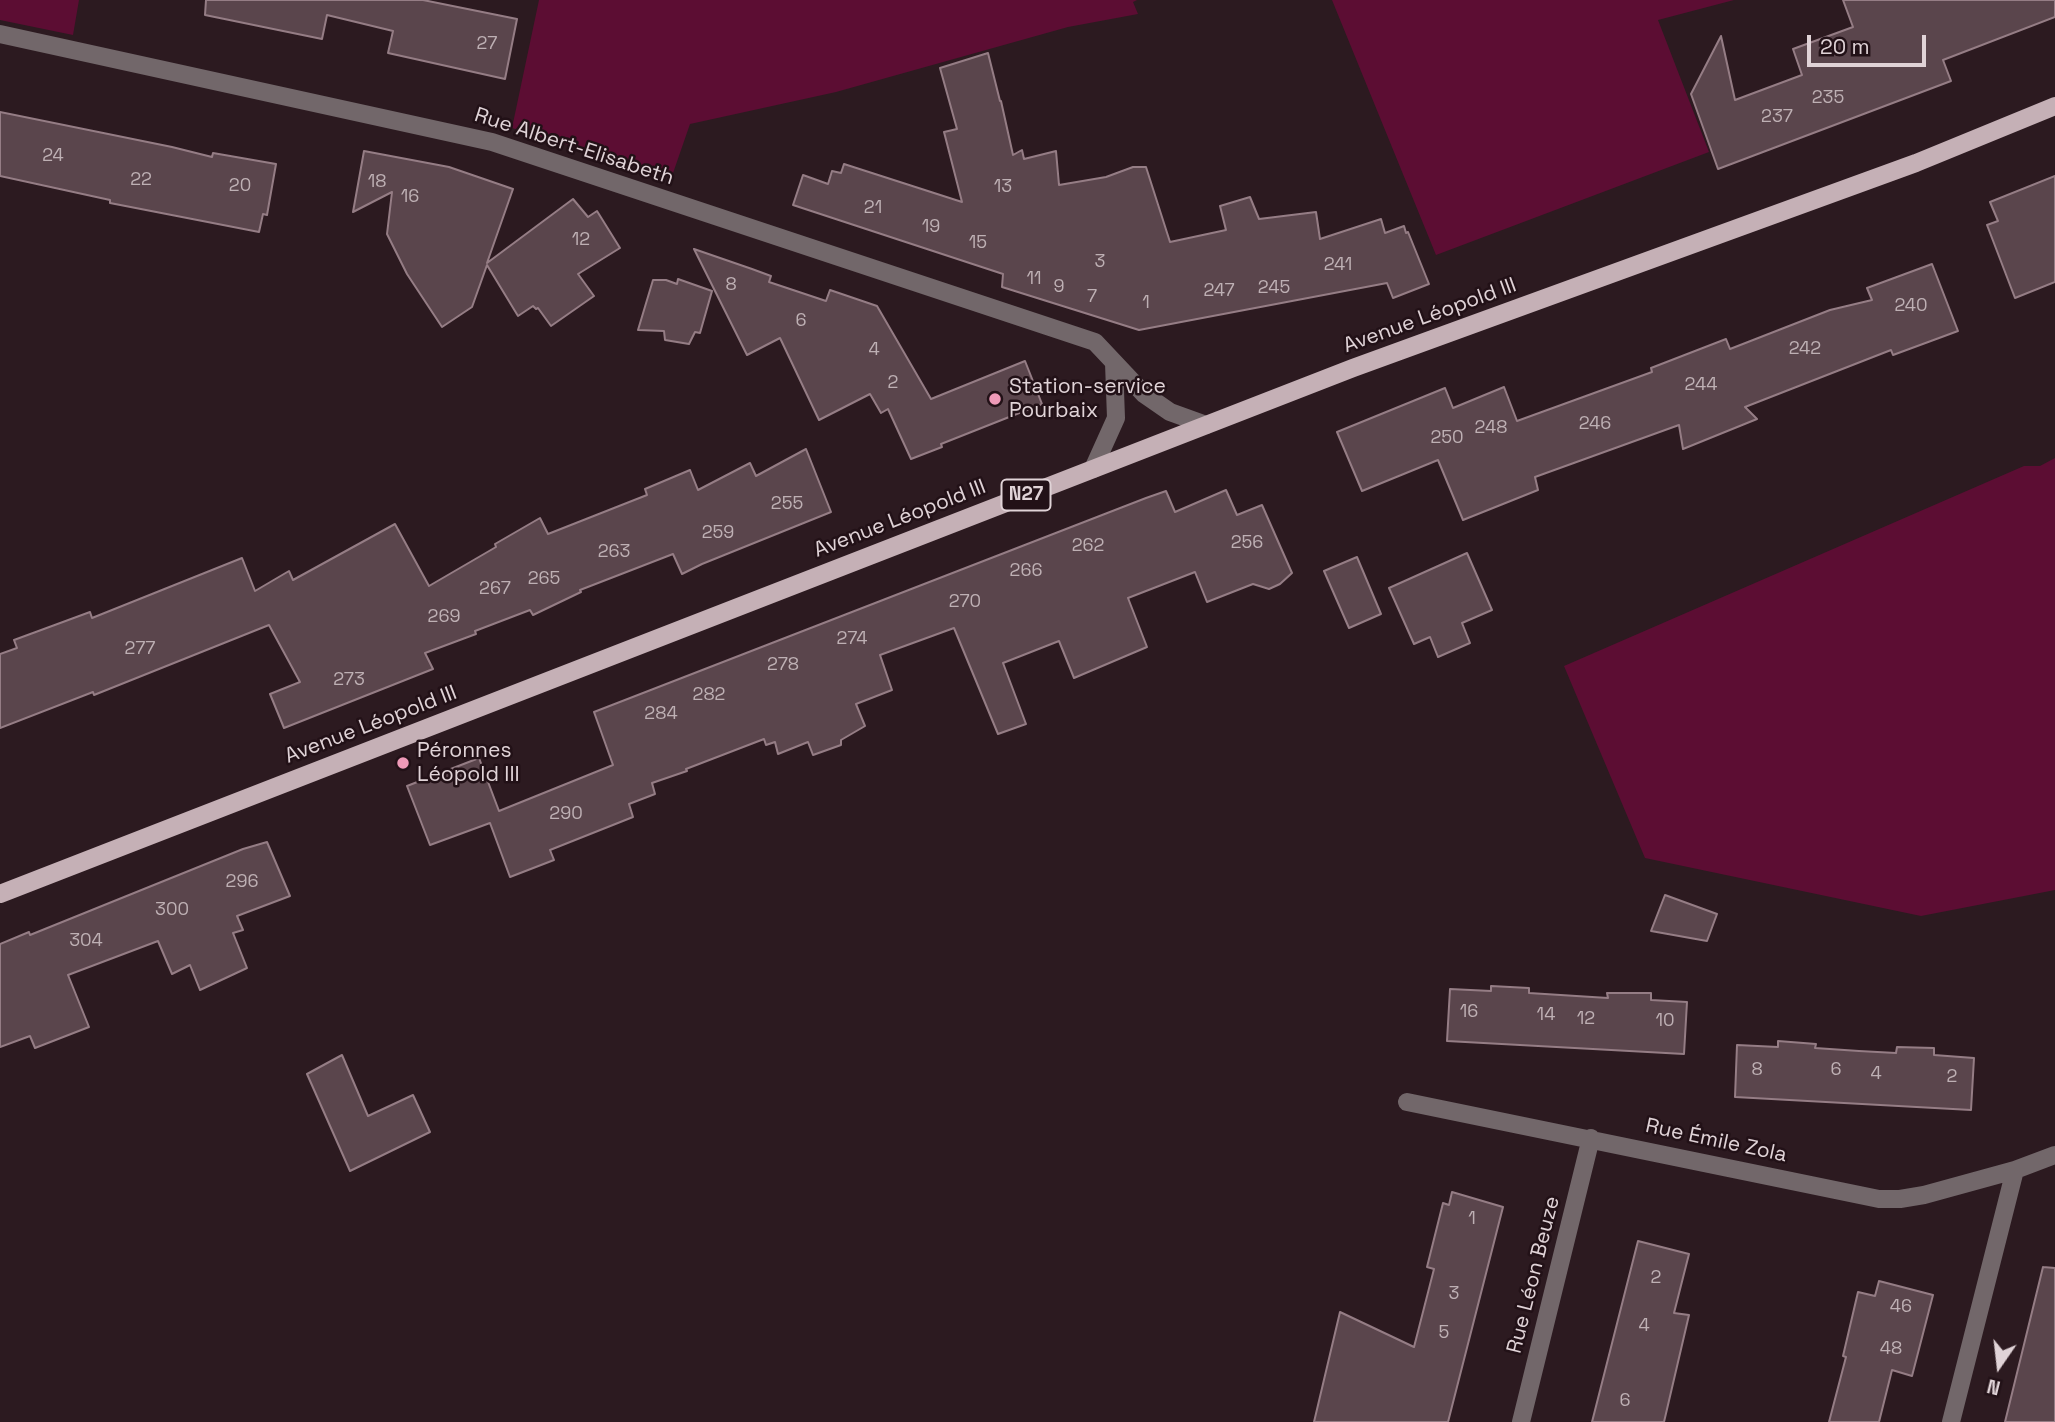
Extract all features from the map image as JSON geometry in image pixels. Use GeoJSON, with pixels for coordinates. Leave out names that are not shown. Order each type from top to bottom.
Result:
{"type":"FeatureCollection","features":[{"type":"Feature","properties":{"kind":"main road","name":"Avenue Léopold III"},"geometry":{"type":"LineString","coordinates":[[0,894],[1366,363],[1916,163],[2055,106]]}},
{"type":"Feature","properties":{"kind":"street","name":"Rue Albert-Elisabeth"},"geometry":{"type":"LineString","coordinates":[[0,34],[484,139],[1095,342],[1144,394],[1170,412],[1206,425]]}},
{"type":"Feature","properties":{"kind":"street"},"geometry":{"type":"LineString","coordinates":[[1093,469],[1116,418],[1114,363]]}},
{"type":"Feature","properties":{"kind":"street","name":"Rue Émile Zola"},"geometry":{"type":"LineString","coordinates":[[1407,1102],[1879,1199],[1924,1195],[2015,1170],[2055,1155]]}},
{"type":"Feature","properties":{"kind":"street","name":"Rue Léon Beuze"},"geometry":{"type":"LineString","coordinates":[[1521,1422],[1591,1138]]}},
{"type":"Feature","properties":{"kind":"street"},"geometry":{"type":"LineString","coordinates":[[1951,1422],[2015,1170]]}},
{"type":"Feature","properties":{"kind":"shaded area"},"geometry":{"type":"Polygon","coordinates":[[[0,0],[79,0],[73,35],[0,20],[0,0]]]}},
{"type":"Feature","properties":{"kind":"shaded area"},"geometry":{"type":"Polygon","coordinates":[[[539,0],[1137,0],[1133,2],[1138,14],[1068,27],[836,92],[690,124],[672,176],[512,128],[539,0]]]}},
{"type":"Feature","properties":{"kind":"shaded area"},"geometry":{"type":"Polygon","coordinates":[[[1332,0],[1734,0],[1658,20],[1709,152],[1436,255],[1332,0]]]}},
{"type":"Feature","properties":{"kind":"shaded area"},"geometry":{"type":"Polygon","coordinates":[[[2055,458],[2055,890],[1921,916],[1645,858],[1564,666],[2024,466],[2040,466],[2055,458]]]}},
{"type":"Feature","properties":{"kind":"building"},"geometry":{"type":"Polygon","coordinates":[[[206,0],[423,0],[517,19],[505,79],[388,53],[393,31],[327,15],[322,39],[205,15],[206,0]]]}},
{"type":"Feature","properties":{"kind":"building"},"geometry":{"type":"Polygon","coordinates":[[[1843,0],[2055,0],[2055,17],[1943,60],[1951,81],[1718,169],[1691,94],[1721,36],[1735,100],[1802,75],[1793,49],[1853,27],[1843,0]]]}},
{"type":"Feature","properties":{"kind":"building"},"geometry":{"type":"Polygon","coordinates":[[[988,53],[1013,155],[1022,150],[1024,159],[1056,151],[1059,185],[1106,177],[1133,167],[1146,167],[1170,242],[1226,230],[1220,206],[1250,197],[1259,219],[1316,212],[1320,239],[1381,219],[1385,233],[1404,226],[1429,284],[1393,298],[1387,283],[1139,330],[1002,287],[1003,274],[793,205],[803,175],[828,184],[832,171],[841,173],[844,164],[962,202],[944,132],[957,129],[940,68],[988,53]]]}},
{"type":"Feature","properties":{"kind":"building"},"geometry":{"type":"Polygon","coordinates":[[[0,112],[212,157],[213,153],[276,164],[267,215],[263,214],[259,232],[110,203],[110,200],[0,176],[0,112]]]}},
{"type":"Feature","properties":{"kind":"building"},"geometry":{"type":"Polygon","coordinates":[[[364,151],[449,167],[513,189],[487,263],[573,199],[588,217],[597,211],[620,248],[578,274],[594,296],[551,326],[538,308],[533,306],[518,316],[487,265],[472,307],[442,327],[407,274],[387,234],[392,192],[353,212],[364,151]]]}},
{"type":"Feature","properties":{"kind":"building"},"geometry":{"type":"Polygon","coordinates":[[[2055,176],[2055,282],[2015,298],[1987,225],[1998,221],[1990,202],[2055,176]]]}},
{"type":"Feature","properties":{"kind":"building"},"geometry":{"type":"Polygon","coordinates":[[[694,249],[771,276],[769,282],[826,301],[830,290],[877,306],[931,399],[1025,361],[1042,404],[941,444],[942,447],[911,459],[888,409],[881,413],[870,394],[819,420],[780,338],[747,355],[694,249]]]}},
{"type":"Feature","properties":{"kind":"building"},"geometry":{"type":"Polygon","coordinates":[[[1932,264],[1958,331],[1893,355],[1891,350],[1745,407],[1757,419],[1683,449],[1679,425],[1535,477],[1538,490],[1463,520],[1438,460],[1362,491],[1337,432],[1445,388],[1453,408],[1504,387],[1517,421],[1652,372],[1651,368],[1726,339],[1730,349],[1830,310],[1872,300],[1867,288],[1932,264]]]}},
{"type":"Feature","properties":{"kind":"building"},"geometry":{"type":"Polygon","coordinates":[[[678,279],[712,291],[700,333],[695,332],[689,344],[665,340],[664,331],[638,330],[653,280],[666,280],[677,284],[678,279]]]}},
{"type":"Feature","properties":{"kind":"building"},"geometry":{"type":"Polygon","coordinates":[[[806,449],[831,512],[682,574],[673,554],[580,590],[581,592],[533,615],[530,610],[475,631],[476,634],[425,653],[433,669],[284,728],[270,694],[300,682],[269,625],[94,695],[93,692],[0,728],[0,654],[17,648],[14,640],[90,612],[92,618],[242,558],[255,591],[289,571],[293,580],[395,524],[429,586],[540,518],[548,534],[647,495],[645,489],[690,470],[698,490],[750,463],[756,476],[806,449]]]}},
{"type":"Feature","properties":{"kind":"building"},"geometry":{"type":"Polygon","coordinates":[[[1226,490],[1237,515],[1262,505],[1292,573],[1280,584],[1269,589],[1253,584],[1207,602],[1195,572],[1128,598],[1147,647],[1074,678],[1059,641],[1003,663],[1026,724],[998,734],[954,628],[880,655],[892,690],[856,704],[865,726],[841,740],[841,745],[813,755],[808,742],[778,754],[775,742],[766,745],[764,739],[686,769],[687,771],[652,783],[655,794],[629,804],[633,817],[550,850],[554,860],[510,877],[490,823],[430,845],[407,786],[479,758],[499,811],[613,765],[594,712],[1146,498],[1166,491],[1175,512],[1226,490]]]}},
{"type":"Feature","properties":{"kind":"building"},"geometry":{"type":"Polygon","coordinates":[[[1467,553],[1492,610],[1462,623],[1470,643],[1438,657],[1430,637],[1414,644],[1389,588],[1467,553]]]}},
{"type":"Feature","properties":{"kind":"building"},"geometry":{"type":"Polygon","coordinates":[[[1357,557],[1381,614],[1349,628],[1324,571],[1357,557]]]}},
{"type":"Feature","properties":{"kind":"building"},"geometry":{"type":"Polygon","coordinates":[[[267,842],[290,896],[237,916],[243,930],[233,933],[247,968],[200,990],[190,965],[172,974],[158,941],[68,975],[89,1027],[35,1048],[30,1036],[0,1047],[0,944],[29,932],[30,935],[243,849],[267,842]]]}},
{"type":"Feature","properties":{"kind":"building"},"geometry":{"type":"Polygon","coordinates":[[[1665,895],[1717,914],[1707,941],[1651,931],[1665,895]]]}},
{"type":"Feature","properties":{"kind":"building"},"geometry":{"type":"Polygon","coordinates":[[[1491,986],[1529,988],[1529,993],[1608,998],[1607,993],[1651,993],[1651,1000],[1687,1002],[1684,1054],[1447,1041],[1450,989],[1491,991],[1491,986]]]}},
{"type":"Feature","properties":{"kind":"building"},"geometry":{"type":"Polygon","coordinates":[[[1778,1041],[1816,1044],[1815,1048],[1896,1053],[1897,1047],[1934,1048],[1934,1055],[1974,1058],[1971,1110],[1735,1097],[1737,1045],[1778,1047],[1778,1041]]]}},
{"type":"Feature","properties":{"kind":"building"},"geometry":{"type":"Polygon","coordinates":[[[342,1055],[368,1116],[413,1095],[430,1132],[350,1171],[307,1074],[342,1055]]]}},
{"type":"Feature","properties":{"kind":"building"},"geometry":{"type":"Polygon","coordinates":[[[1452,1192],[1503,1207],[1448,1422],[1314,1422],[1340,1312],[1414,1347],[1434,1269],[1427,1267],[1443,1203],[1449,1205],[1452,1192]]]}},
{"type":"Feature","properties":{"kind":"building"},"geometry":{"type":"Polygon","coordinates":[[[1638,1241],[1689,1254],[1674,1313],[1689,1315],[1664,1422],[1592,1422],[1638,1241]]]}},
{"type":"Feature","properties":{"kind":"building"},"geometry":{"type":"Polygon","coordinates":[[[2043,1267],[2055,1268],[2055,1422],[2005,1422],[2043,1267]]]}},
{"type":"Feature","properties":{"kind":"building"},"geometry":{"type":"Polygon","coordinates":[[[1879,1281],[1933,1295],[1912,1376],[1892,1370],[1879,1422],[1829,1422],[1846,1357],[1843,1356],[1858,1292],[1875,1296],[1879,1281]]]}},
{"type":"Feature","properties":{"kind":"place","name":"Station-service Pourbaix"},"geometry":{"type":"Point","coordinates":[995,399]}},
{"type":"Feature","properties":{"kind":"place","name":"Péronnes Léopold III"},"geometry":{"type":"Point","coordinates":[403,763]}}]}
